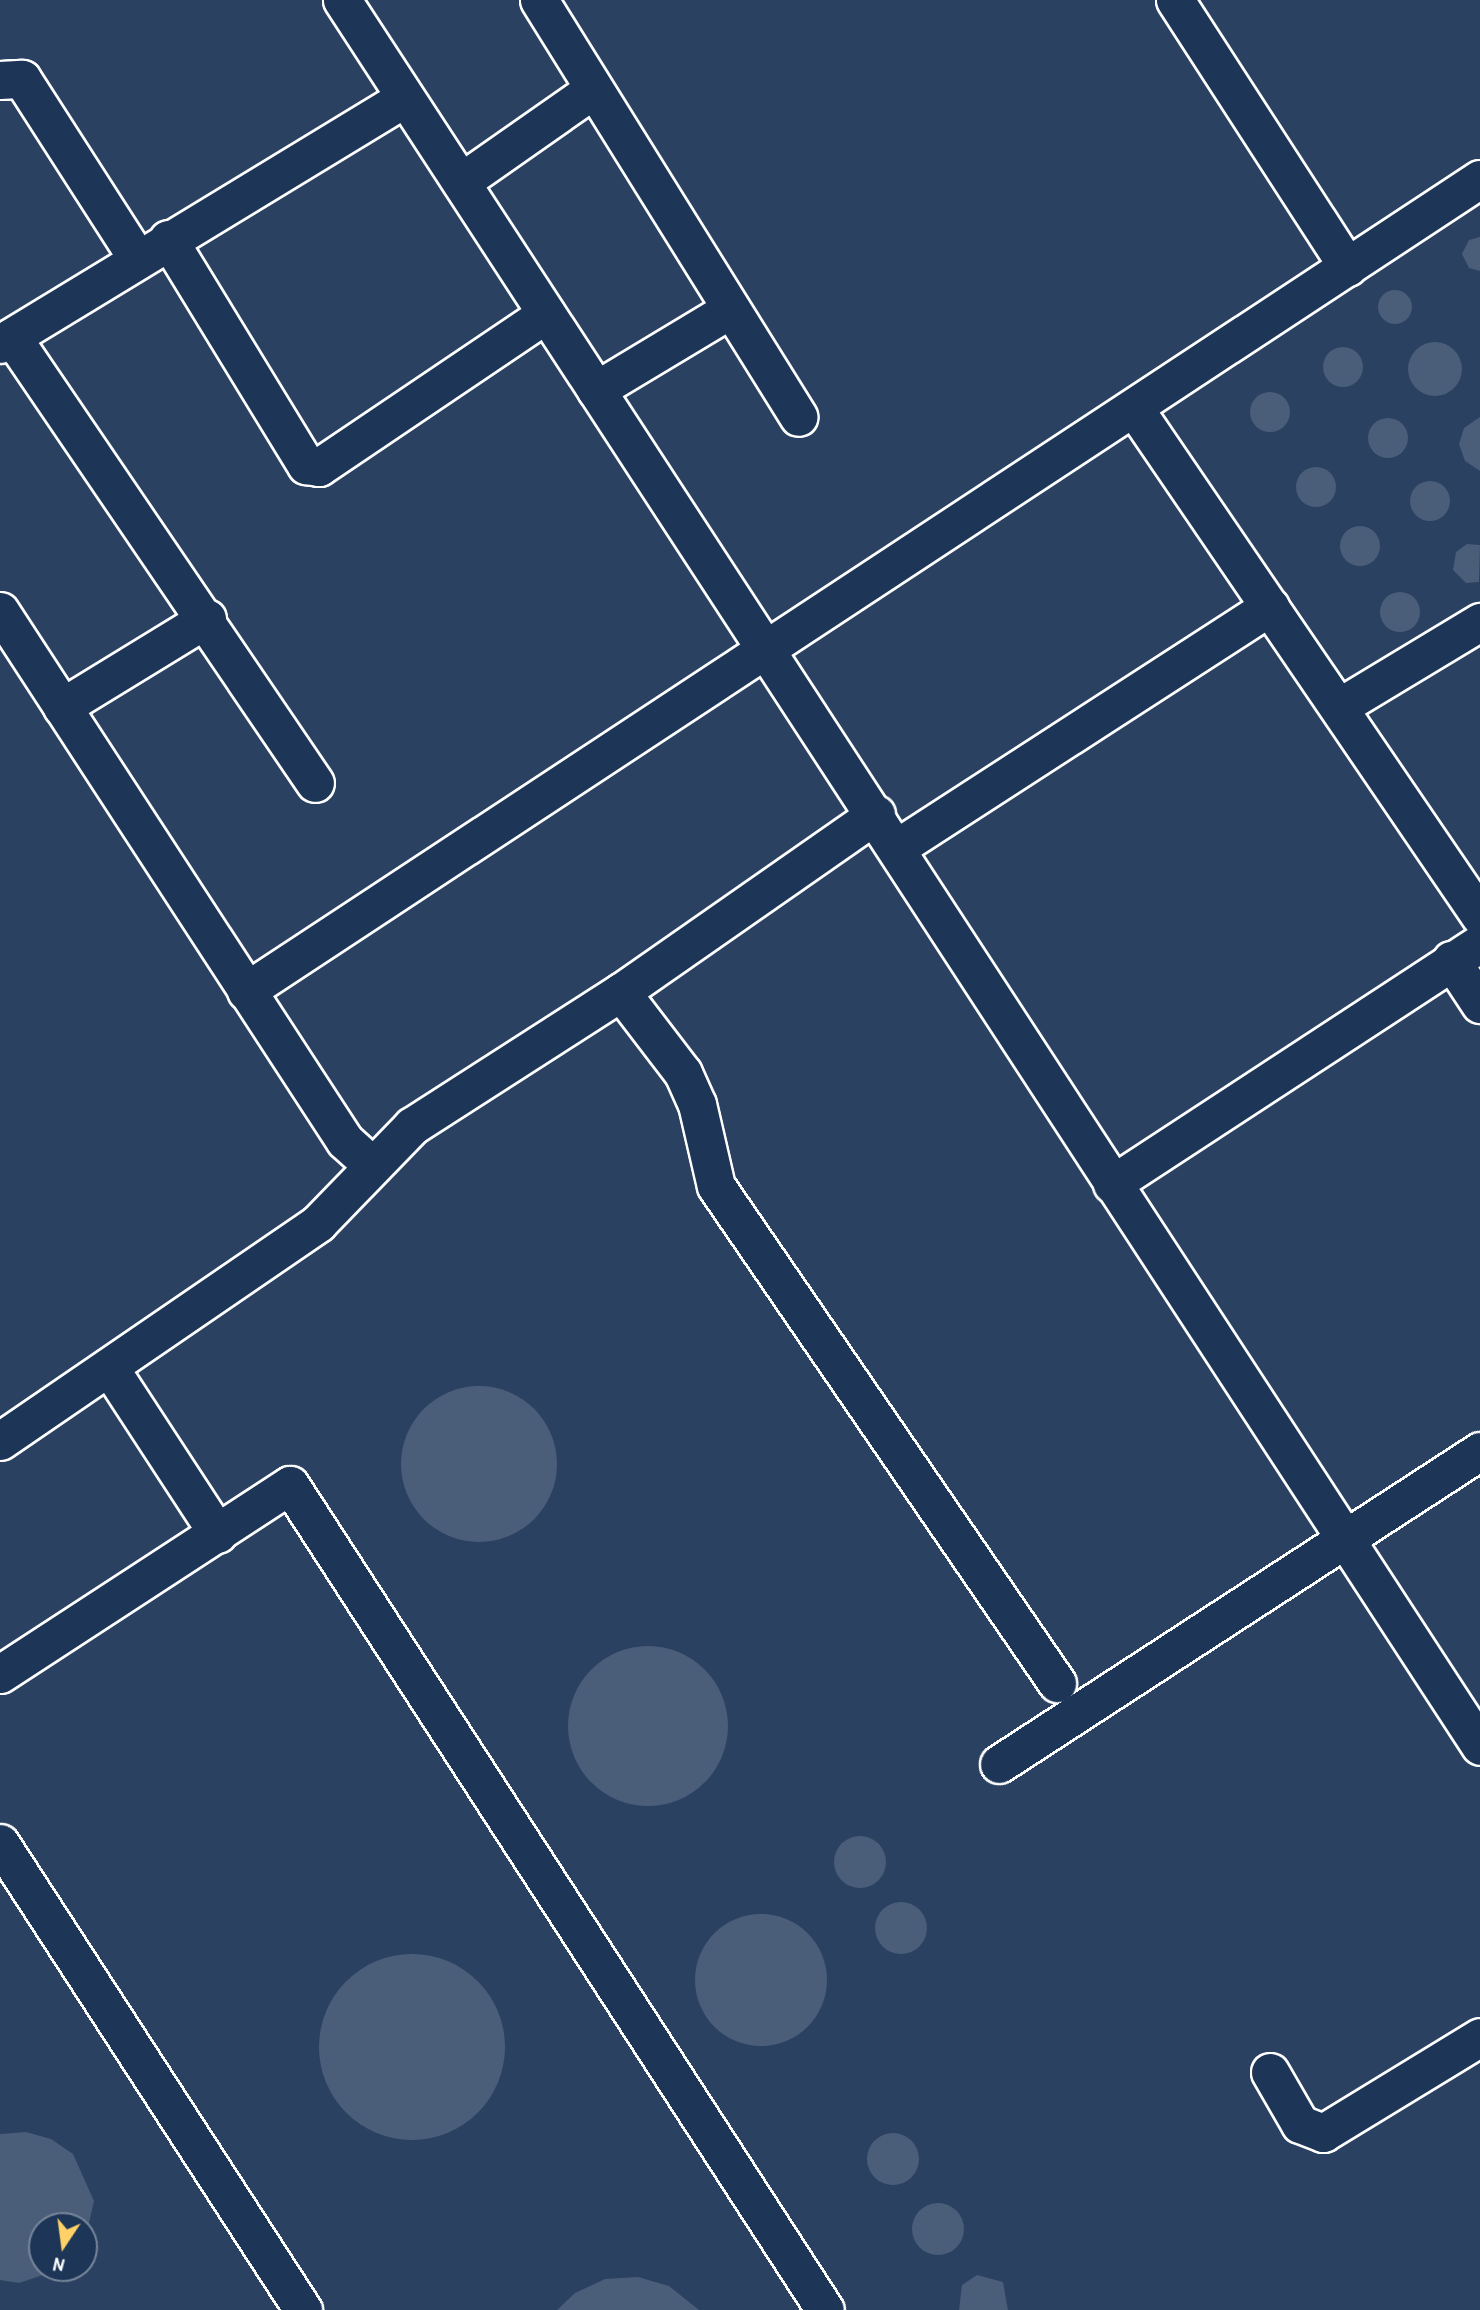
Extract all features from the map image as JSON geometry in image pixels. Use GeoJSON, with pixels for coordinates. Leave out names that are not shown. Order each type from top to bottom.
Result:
{"type":"FeatureCollection","features":[{"type":"Feature","properties":{"kind":"lane"},"geometry":{"type":"LineString","coordinates":[[342,0],[766,651],[898,847],[1112,1184],[1480,1746]]}},
{"type":"Feature","properties":{"kind":"lane"},"geometry":{"type":"LineString","coordinates":[[539,0],[799,417]]}},
{"type":"Feature","properties":{"kind":"lane"},"geometry":{"type":"LineString","coordinates":[[1175,0],[1348,267]]}},
{"type":"Feature","properties":{"kind":"lane"},"geometry":{"type":"LineString","coordinates":[[0,80],[22,79],[137,258]]}},
{"type":"Feature","properties":{"kind":"lane"},"geometry":{"type":"LineString","coordinates":[[461,182],[594,89]]}},
{"type":"Feature","properties":{"kind":"lane"},"geometry":{"type":"LineString","coordinates":[[315,783],[207,618],[6,341],[168,239],[405,98]]}},
{"type":"Feature","properties":{"kind":"lane"},"geometry":{"type":"LineString","coordinates":[[246,991],[1480,179]]}},
{"type":"Feature","properties":{"kind":"lane"},"geometry":{"type":"LineString","coordinates":[[168,239],[306,466],[319,467],[546,314]]}},
{"type":"Feature","properties":{"kind":"lane"},"geometry":{"type":"LineString","coordinates":[[596,390],[731,309]]}},
{"type":"Feature","properties":{"kind":"lane"},"geometry":{"type":"LineString","coordinates":[[1134,408],[1480,916]]}},
{"type":"Feature","properties":{"kind":"lane"},"geometry":{"type":"LineString","coordinates":[[898,847],[1270,606]]}},
{"type":"Feature","properties":{"kind":"lane"},"geometry":{"type":"LineString","coordinates":[[0,611],[345,1141],[372,1165]]}},
{"type":"Feature","properties":{"kind":"lane"},"geometry":{"type":"LineString","coordinates":[[62,707],[207,618]]}},
{"type":"Feature","properties":{"kind":"lane"},"geometry":{"type":"LineString","coordinates":[[1339,707],[1480,622]]}},
{"type":"Feature","properties":{"kind":"lane"},"geometry":{"type":"LineString","coordinates":[[0,1441],[318,1223],[412,1126],[621,992],[876,814]]}},
{"type":"Feature","properties":{"kind":"lane"},"geometry":{"type":"LineString","coordinates":[[1112,1184],[1465,952],[1480,1004]]}},
{"type":"Feature","properties":{"kind":"lane"},"geometry":{"type":"LineString","coordinates":[[621,992],[683,1073],[697,1104],[716,1186],[1057,1683]]}},
{"type":"Feature","properties":{"kind":"lane"},"geometry":{"type":"LineString","coordinates":[[109,1367],[218,1534]]}},
{"type":"Feature","properties":{"kind":"lane"},"geometry":{"type":"LineString","coordinates":[[999,1764],[1346,1541],[1480,1451]]}},
{"type":"Feature","properties":{"kind":"lane"},"geometry":{"type":"LineString","coordinates":[[0,1674],[290,1485],[825,2310]]}},
{"type":"Feature","properties":{"kind":"lane"},"geometry":{"type":"LineString","coordinates":[[0,1843],[303,2310]]}},
{"type":"Feature","properties":{"kind":"lane"},"geometry":{"type":"LineString","coordinates":[[1270,2072],[1300,2124],[1323,2133],[1480,2037]]}},
{"type":"Feature","properties":{"kind":"shaded area"},"geometry":{"type":"Polygon","coordinates":[[[0,0],[1480,0],[1480,2310],[0,2310],[0,0]]]}},
{"type":"Feature","properties":{"kind":"building"},"geometry":{"type":"Polygon","coordinates":[[[1480,237],[1480,271],[1469,268],[1462,254],[1469,240],[1480,237]]]}},
{"type":"Feature","properties":{"kind":"building"},"geometry":{"type":"Polygon","coordinates":[[[1395,290],[1407,295],[1412,307],[1407,319],[1395,324],[1383,319],[1378,307],[1383,295],[1395,290]]]}},
{"type":"Feature","properties":{"kind":"building"},"geometry":{"type":"Polygon","coordinates":[[[1440,342],[1450,346],[1458,354],[1462,369],[1458,384],[1450,392],[1430,396],[1420,392],[1412,384],[1408,364],[1412,354],[1420,346],[1440,342]]]}},
{"type":"Feature","properties":{"kind":"building"},"geometry":{"type":"Polygon","coordinates":[[[1343,347],[1357,353],[1363,367],[1357,381],[1343,387],[1329,381],[1323,367],[1329,353],[1343,347]]]}},
{"type":"Feature","properties":{"kind":"building"},"geometry":{"type":"Polygon","coordinates":[[[1270,392],[1284,398],[1290,412],[1284,426],[1270,432],[1256,426],[1250,412],[1256,398],[1270,392]]]}},
{"type":"Feature","properties":{"kind":"building"},"geometry":{"type":"Polygon","coordinates":[[[1480,417],[1480,471],[1465,461],[1459,444],[1464,428],[1480,417]]]}},
{"type":"Feature","properties":{"kind":"building"},"geometry":{"type":"Polygon","coordinates":[[[1388,418],[1402,424],[1408,438],[1402,452],[1388,458],[1374,452],[1368,438],[1374,424],[1388,418]]]}},
{"type":"Feature","properties":{"kind":"building"},"geometry":{"type":"Polygon","coordinates":[[[1316,467],[1330,473],[1336,487],[1330,501],[1316,507],[1302,501],[1296,487],[1302,473],[1316,467]]]}},
{"type":"Feature","properties":{"kind":"building"},"geometry":{"type":"Polygon","coordinates":[[[1430,481],[1444,487],[1450,501],[1444,515],[1430,521],[1416,515],[1410,501],[1416,487],[1430,481]]]}},
{"type":"Feature","properties":{"kind":"building"},"geometry":{"type":"Polygon","coordinates":[[[1360,526],[1374,532],[1380,546],[1374,560],[1360,566],[1346,560],[1340,546],[1346,532],[1360,526]]]}},
{"type":"Feature","properties":{"kind":"building"},"geometry":{"type":"Polygon","coordinates":[[[1467,544],[1480,545],[1479,582],[1466,583],[1453,570],[1456,552],[1467,544]]]}},
{"type":"Feature","properties":{"kind":"building"},"geometry":{"type":"Polygon","coordinates":[[[1400,592],[1408,593],[1414,598],[1419,604],[1419,620],[1414,626],[1408,631],[1400,632],[1392,631],[1386,626],[1381,620],[1380,612],[1381,604],[1386,598],[1392,593],[1400,592]]]}},
{"type":"Feature","properties":{"kind":"building"},"geometry":{"type":"Polygon","coordinates":[[[479,1386],[509,1392],[534,1409],[551,1434],[557,1464],[551,1494],[534,1519],[509,1536],[479,1542],[449,1536],[424,1519],[407,1494],[401,1464],[407,1434],[424,1409],[449,1392],[479,1386]]]}},
{"type":"Feature","properties":{"kind":"building"},"geometry":{"type":"Polygon","coordinates":[[[648,1646],[679,1652],[705,1669],[722,1695],[728,1726],[722,1757],[705,1783],[679,1800],[648,1806],[617,1800],[591,1783],[574,1757],[568,1726],[574,1695],[591,1669],[617,1652],[648,1646]]]}},
{"type":"Feature","properties":{"kind":"building"},"geometry":{"type":"Polygon","coordinates":[[[860,1836],[870,1838],[878,1844],[884,1852],[884,1872],[878,1880],[870,1886],[860,1888],[850,1886],[842,1880],[836,1872],[834,1862],[836,1852],[842,1844],[850,1838],[860,1836]]]}},
{"type":"Feature","properties":{"kind":"building"},"geometry":{"type":"Polygon","coordinates":[[[901,1902],[911,1904],[919,1910],[925,1918],[925,1938],[919,1946],[911,1952],[901,1954],[891,1952],[883,1946],[877,1938],[875,1928],[877,1918],[883,1910],[891,1904],[901,1902]]]}},
{"type":"Feature","properties":{"kind":"building"},"geometry":{"type":"Polygon","coordinates":[[[761,1914],[786,1919],[808,1933],[822,1955],[827,1980],[822,2005],[808,2027],[786,2041],[761,2046],[736,2041],[714,2027],[700,2005],[695,1980],[700,1955],[714,1933],[736,1919],[761,1914]]]}},
{"type":"Feature","properties":{"kind":"building"},"geometry":{"type":"Polygon","coordinates":[[[412,1954],[448,1961],[478,1981],[498,2011],[505,2047],[498,2083],[478,2113],[448,2133],[412,2140],[376,2133],[346,2113],[326,2083],[319,2047],[326,2011],[346,1981],[376,1961],[412,1954]]]}},
{"type":"Feature","properties":{"kind":"building"},"geometry":{"type":"Polygon","coordinates":[[[26,2132],[51,2139],[73,2154],[94,2201],[91,2212],[28,2212],[28,2280],[19,2283],[0,2280],[0,2134],[26,2132]]]}},
{"type":"Feature","properties":{"kind":"building"},"geometry":{"type":"Polygon","coordinates":[[[893,2133],[912,2140],[919,2159],[912,2178],[893,2185],[874,2178],[867,2159],[874,2140],[893,2133]]]}},
{"type":"Feature","properties":{"kind":"building"},"geometry":{"type":"Polygon","coordinates":[[[938,2203],[957,2210],[964,2229],[957,2248],[938,2255],[919,2248],[912,2229],[919,2210],[938,2203]]]}},
{"type":"Feature","properties":{"kind":"building"},"geometry":{"type":"Polygon","coordinates":[[[977,2275],[1003,2282],[1008,2310],[959,2310],[962,2285],[977,2275]]]}},
{"type":"Feature","properties":{"kind":"building"},"geometry":{"type":"Polygon","coordinates":[[[638,2277],[669,2286],[699,2310],[557,2310],[575,2293],[605,2279],[638,2277]]]}}]}
